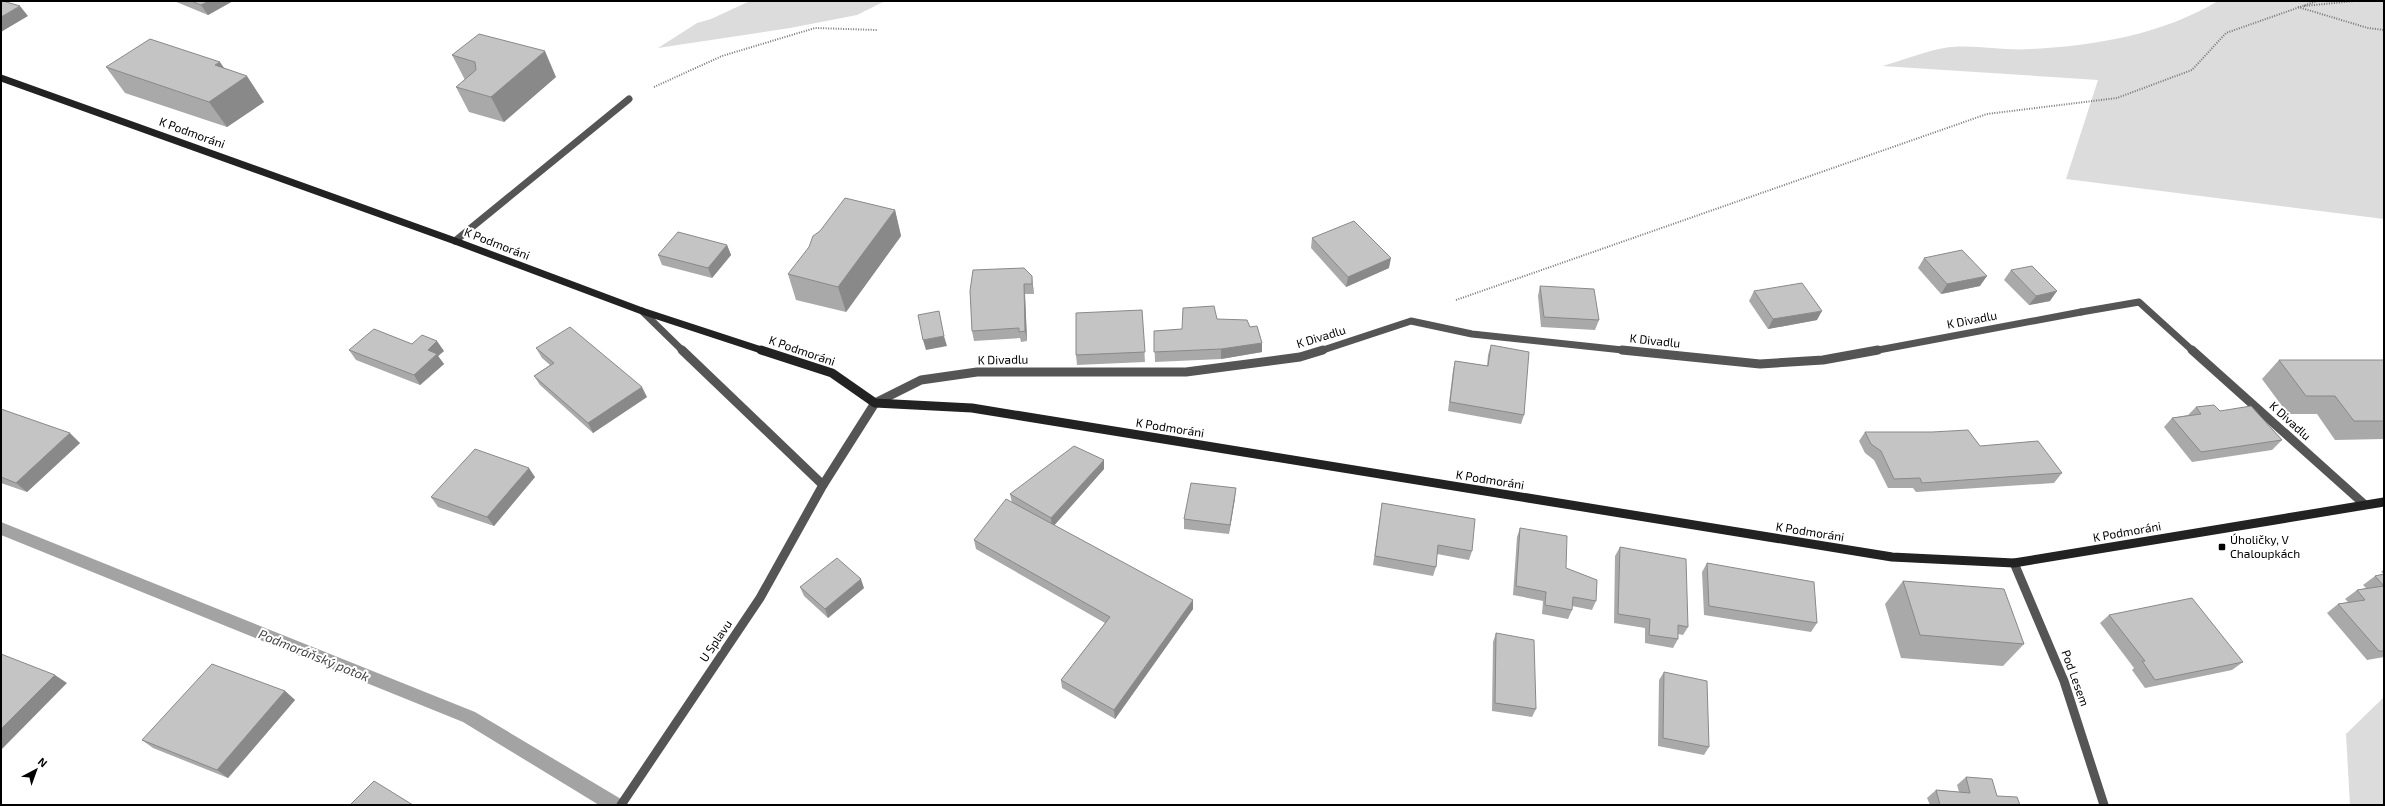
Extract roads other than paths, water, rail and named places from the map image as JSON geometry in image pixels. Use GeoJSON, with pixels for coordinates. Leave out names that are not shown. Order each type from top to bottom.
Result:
{"type":"FeatureCollection","features":[{"type":"Feature","properties":{"kind":"street","name":"K Podmoráni"},"geometry":{"type":"LineString","coordinates":[[1,78],[455,241],[642,312],[832,373],[875,403],[972,408],[1892,558],[2014,563],[2364,504],[2384,502]]}},
{"type":"Feature","properties":{"kind":"street"},"geometry":{"type":"LineString","coordinates":[[455,241],[629,99]]}},
{"type":"Feature","properties":{"kind":"street","name":"K Divadlu"},"geometry":{"type":"LineString","coordinates":[[875,403],[920,380],[977,372],[1186,372],[1300,357],[1411,320],[1472,334],[1760,364],[1823,360],[2139,302],[2364,504]]}},
{"type":"Feature","properties":{"kind":"street"},"geometry":{"type":"LineString","coordinates":[[642,312],[823,485]]}},
{"type":"Feature","properties":{"kind":"street","name":"U Splavu"},"geometry":{"type":"LineString","coordinates":[[621,805],[760,598],[823,485],[875,403]]}},
{"type":"Feature","properties":{"kind":"street","name":"Pod Lesem"},"geometry":{"type":"LineString","coordinates":[[2014,563],[2064,681],[2104,805]]}},
{"type":"Feature","properties":{"kind":"waterway","name":"Podmoráňský potok"},"geometry":{"type":"LineString","coordinates":[[1,528],[469,717],[615,805]]}},
{"type":"Feature","properties":{"kind":"place","name":"Úholičky, V Chaloupkách"},"geometry":{"type":"Point","coordinates":[2222,547]}}]}
